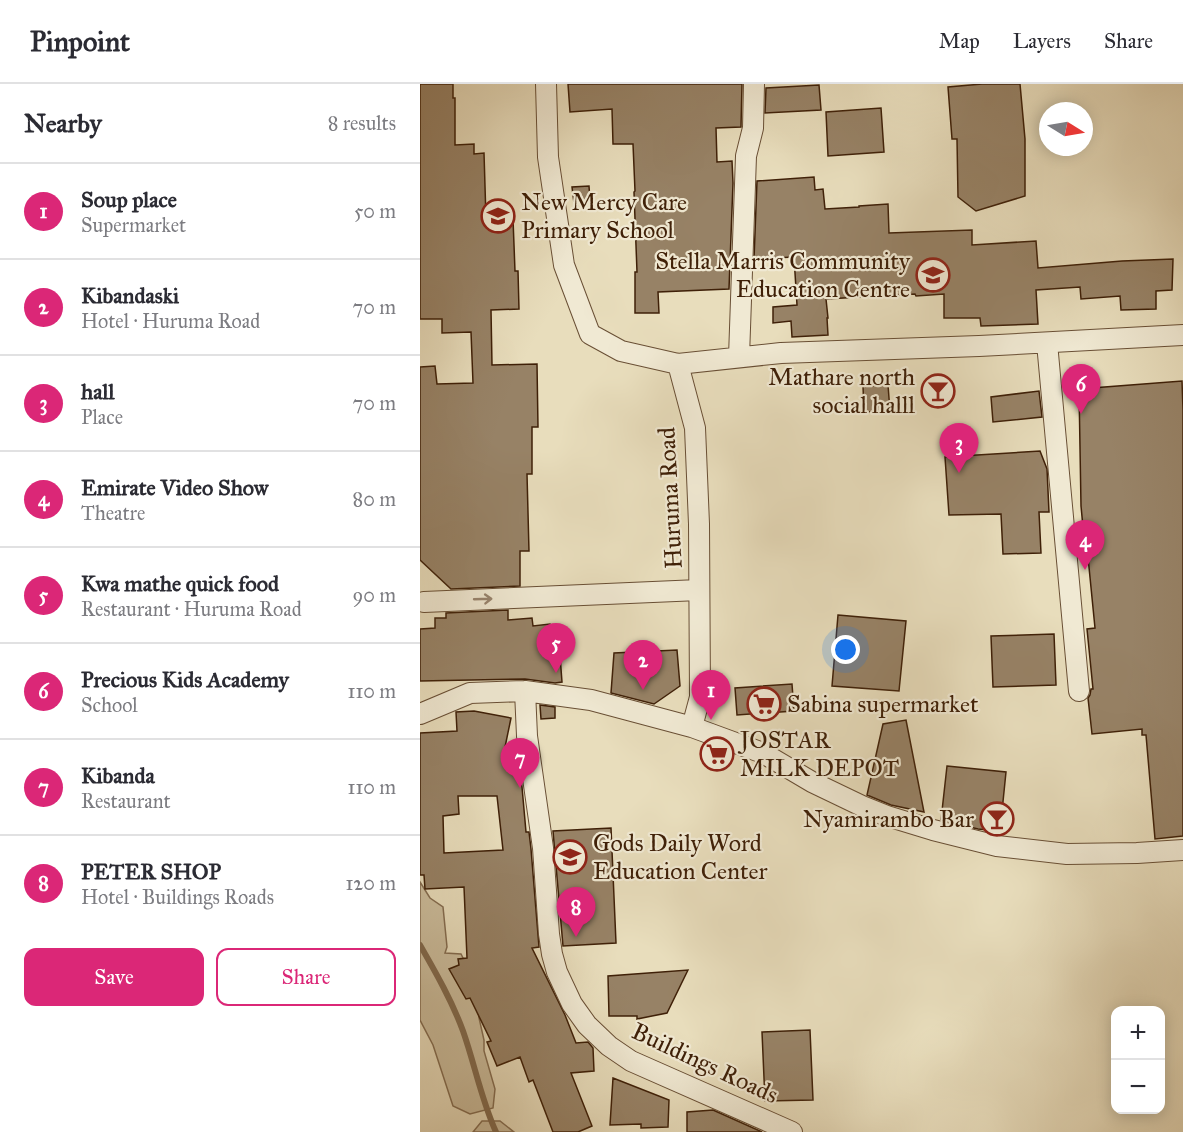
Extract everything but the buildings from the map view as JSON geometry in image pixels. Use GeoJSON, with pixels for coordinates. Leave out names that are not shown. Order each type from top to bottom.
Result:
{"type":"FeatureCollection","features":[{"type":"Feature","properties":{"kind":"street"},"geometry":{"type":"LineString","coordinates":[[546,84],[548,157],[564,265],[590,334],[621,351],[678,364],[781,353],[1047,343],[1183,335]]}},
{"type":"Feature","properties":{"kind":"street"},"geometry":{"type":"LineString","coordinates":[[739,357],[746,156],[753,128],[754,84]]}},
{"type":"Feature","properties":{"kind":"street"},"geometry":{"type":"LineString","coordinates":[[1047,343],[1079,691]]}},
{"type":"Feature","properties":{"kind":"street","name":"Huruma Road"},"geometry":{"type":"LineString","coordinates":[[678,364],[695,428],[699,524],[700,697],[692,728]]}},
{"type":"Feature","properties":{"kind":"street"},"geometry":{"type":"LineString","coordinates":[[424,602],[699,590]]}},
{"type":"Feature","properties":{"kind":"street"},"geometry":{"type":"LineString","coordinates":[[420,714],[471,693],[525,691],[591,700],[692,728],[763,753],[812,782],[862,806],[933,830],[997,846],[1067,854],[1183,850]]}},
{"type":"Feature","properties":{"kind":"street","name":"Buildings Roads"},"geometry":{"type":"LineString","coordinates":[[525,691],[527,736],[543,848],[552,954],[557,972],[572,1004],[596,1034],[631,1061],[792,1132]]}},
{"type":"Feature","properties":{"kind":"shaded area"},"geometry":{"type":"Polygon","coordinates":[[[420,882],[430,898],[443,907],[447,947],[445,953],[461,954],[469,970],[478,1006],[484,1051],[495,1089],[493,1108],[470,1114],[453,1106],[433,1045],[420,1020],[420,882]]]}},
{"type":"Feature","properties":{"kind":"shaded area"},"geometry":{"type":"Polygon","coordinates":[[[482,1121],[500,1121],[514,1132],[473,1132],[482,1121]]]}},
{"type":"Feature","properties":{"kind":"waterway"},"geometry":{"type":"LineString","coordinates":[[420,945],[459,1020],[496,1132]]}},
{"type":"Feature","properties":{"kind":"place","name":"New Mercy Care Primary School"},"geometry":{"type":"Point","coordinates":[498,216]}},
{"type":"Feature","properties":{"kind":"place","name":"Stella Marris Community Education Centre"},"geometry":{"type":"Point","coordinates":[933,275]}},
{"type":"Feature","properties":{"kind":"place","name":"Mathare north social halll"},"geometry":{"type":"Point","coordinates":[938,391]}},
{"type":"Feature","properties":{"kind":"place","name":"Precious Kids Academy"},"geometry":{"type":"Point","coordinates":[1081,414]}},
{"type":"Feature","properties":{"kind":"place","name":"hall"},"geometry":{"type":"Point","coordinates":[959,473]}},
{"type":"Feature","properties":{"kind":"place","name":"Emirate Video Show"},"geometry":{"type":"Point","coordinates":[1085,570]}},
{"type":"Feature","properties":{"kind":"place","name":"Kwa mathe quick food"},"geometry":{"type":"Point","coordinates":[556,673]}},
{"type":"Feature","properties":{"kind":"place","name":"Kibandaski"},"geometry":{"type":"Point","coordinates":[643,690]}},
{"type":"Feature","properties":{"kind":"place","name":"Sabina supermarket"},"geometry":{"type":"Point","coordinates":[764,704]}},
{"type":"Feature","properties":{"kind":"place","name":"Soup place"},"geometry":{"type":"Point","coordinates":[711,720]}},
{"type":"Feature","properties":{"kind":"place","name":"JOSTAR MILK DEPOT"},"geometry":{"type":"Point","coordinates":[717,754]}},
{"type":"Feature","properties":{"kind":"place","name":"Kibanda"},"geometry":{"type":"Point","coordinates":[520,788]}},
{"type":"Feature","properties":{"kind":"place","name":"Nyamirambo Bar"},"geometry":{"type":"Point","coordinates":[997,819]}},
{"type":"Feature","properties":{"kind":"place","name":"Gods Daily Word Education Center"},"geometry":{"type":"Point","coordinates":[570,857]}},
{"type":"Feature","properties":{"kind":"place","name":"PETER SHOP"},"geometry":{"type":"Point","coordinates":[576,937]}}]}
